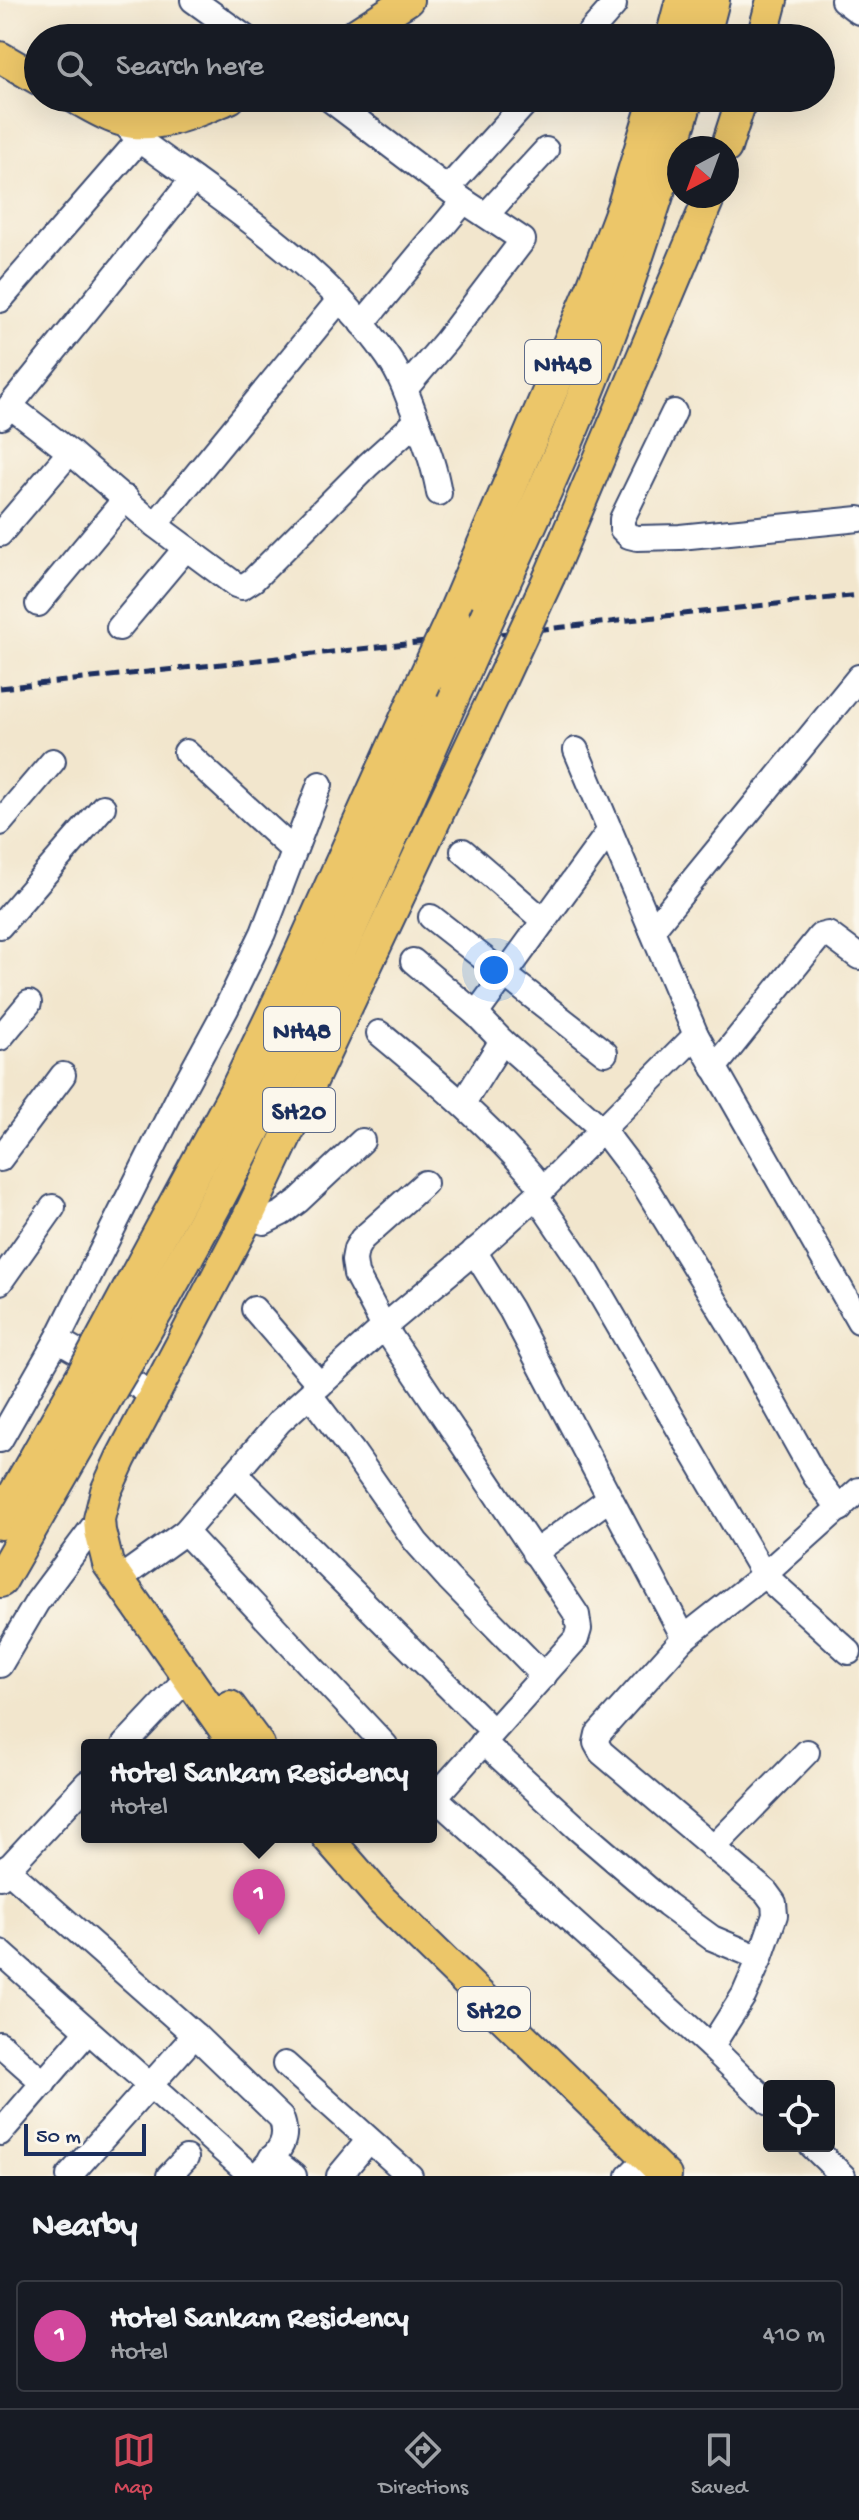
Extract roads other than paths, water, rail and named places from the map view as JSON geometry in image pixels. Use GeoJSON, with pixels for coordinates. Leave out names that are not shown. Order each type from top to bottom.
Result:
{"type":"FeatureCollection","features":[{"type":"Feature","properties":{"kind":"highway"},"geometry":{"type":"LineString","coordinates":[[677,24],[683,0]]}},
{"type":"Feature","properties":{"kind":"highway"},"geometry":{"type":"LineString","coordinates":[[706,24],[712,0]]}},
{"type":"Feature","properties":{"kind":"highway","name":"NH48"},"geometry":{"type":"LineString","coordinates":[[0,1580],[280,1002],[453,619],[593,290],[625,205],[653,112]]}},
{"type":"Feature","properties":{"kind":"highway","name":"NH48"},"geometry":{"type":"LineString","coordinates":[[0,1522],[105,1367],[176,1276],[319,996],[550,477],[599,358],[651,214],[682,112]]}},
{"type":"Feature","properties":{"kind":"main road"},"geometry":{"type":"LineString","coordinates":[[371,24],[408,0]]}},
{"type":"Feature","properties":{"kind":"main road"},"geometry":{"type":"LineString","coordinates":[[766,24],[772,0]]}},
{"type":"Feature","properties":{"kind":"main road"},"geometry":{"type":"LineString","coordinates":[[0,57],[24,71]]}},
{"type":"Feature","properties":{"kind":"main road"},"geometry":{"type":"LineString","coordinates":[[99,112],[130,130],[196,112]]}},
{"type":"Feature","properties":{"kind":"main road"},"geometry":{"type":"LineString","coordinates":[[730,136],[738,112]]}},
{"type":"Feature","properties":{"kind":"main road","name":"SH20"},"geometry":{"type":"LineString","coordinates":[[99,1525],[106,1491],[116,1469],[248,1217],[550,575],[705,208]]}},
{"type":"Feature","properties":{"kind":"main road"},"geometry":{"type":"LineString","coordinates":[[99,1525],[255,1739]]}},
{"type":"Feature","properties":{"kind":"main road"},"geometry":{"type":"LineString","coordinates":[[99,1525],[108,1564],[231,1739]]}},
{"type":"Feature","properties":{"kind":"main road","name":"SH20"},"geometry":{"type":"LineString","coordinates":[[309,1843],[360,1902],[635,2174]]}},
{"type":"Feature","properties":{"kind":"main road","name":"SH20"},"geometry":{"type":"LineString","coordinates":[[332,1843],[382,1900],[666,2176]]}},
{"type":"Feature","properties":{"kind":"street"},"geometry":{"type":"LineString","coordinates":[[193,0],[226,24]]}},
{"type":"Feature","properties":{"kind":"street"},"geometry":{"type":"LineString","coordinates":[[843,0],[859,12]]}},
{"type":"Feature","properties":{"kind":"street"},"geometry":{"type":"LineString","coordinates":[[597,24],[614,5]]}},
{"type":"Feature","properties":{"kind":"street"},"geometry":{"type":"LineString","coordinates":[[346,112],[456,195],[523,240],[406,388]]}},
{"type":"Feature","properties":{"kind":"street"},"geometry":{"type":"LineString","coordinates":[[362,324],[519,112]]}},
{"type":"Feature","properties":{"kind":"street"},"geometry":{"type":"LineString","coordinates":[[0,300],[130,130],[285,250],[340,299],[362,324],[406,388],[432,458],[439,493]]}},
{"type":"Feature","properties":{"kind":"street"},"geometry":{"type":"LineString","coordinates":[[486,215],[546,150]]}},
{"type":"Feature","properties":{"kind":"street"},"geometry":{"type":"LineString","coordinates":[[193,179],[5,412],[70,452],[155,525],[242,587],[417,421]]}},
{"type":"Feature","properties":{"kind":"street"},"geometry":{"type":"LineString","coordinates":[[155,525],[340,299]]}},
{"type":"Feature","properties":{"kind":"street"},"geometry":{"type":"LineString","coordinates":[[674,412],[622,519],[622,529],[629,536],[680,537],[859,519]]}},
{"type":"Feature","properties":{"kind":"street"},"geometry":{"type":"LineString","coordinates":[[0,534],[70,452]]}},
{"type":"Feature","properties":{"kind":"street"},"geometry":{"type":"LineString","coordinates":[[38,604],[126,498]]}},
{"type":"Feature","properties":{"kind":"street"},"geometry":{"type":"LineString","coordinates":[[119,628],[186,548]]}},
{"type":"Feature","properties":{"kind":"street"},"geometry":{"type":"LineString","coordinates":[[652,930],[859,677]]}},
{"type":"Feature","properties":{"kind":"street"},"geometry":{"type":"LineString","coordinates":[[576,750],[696,1035],[859,1321]]}},
{"type":"Feature","properties":{"kind":"street"},"geometry":{"type":"LineString","coordinates":[[186,752],[294,851]]}},
{"type":"Feature","properties":{"kind":"street"},"geometry":{"type":"LineString","coordinates":[[0,823],[53,761]]}},
{"type":"Feature","properties":{"kind":"street"},"geometry":{"type":"LineString","coordinates":[[0,1440],[7,1413],[57,1340],[226,1009],[263,933],[320,784]]}},
{"type":"Feature","properties":{"kind":"street"},"geometry":{"type":"LineString","coordinates":[[0,926],[103,807]]}},
{"type":"Feature","properties":{"kind":"street"},"geometry":{"type":"LineString","coordinates":[[476,1014],[610,830]]}},
{"type":"Feature","properties":{"kind":"street"},"geometry":{"type":"LineString","coordinates":[[463,851],[544,921]]}},
{"type":"Feature","properties":{"kind":"street"},"geometry":{"type":"LineString","coordinates":[[431,917],[605,1053]]}},
{"type":"Feature","properties":{"kind":"street"},"geometry":{"type":"LineString","coordinates":[[714,1068],[820,936],[828,934],[859,957]]}},
{"type":"Feature","properties":{"kind":"street"},"geometry":{"type":"LineString","coordinates":[[413,961],[602,1129],[643,1183],[746,1352],[815,1476],[840,1509]]}},
{"type":"Feature","properties":{"kind":"street"},"geometry":{"type":"LineString","coordinates":[[0,1038],[29,1003]]}},
{"type":"Feature","properties":{"kind":"street"},"geometry":{"type":"LineString","coordinates":[[379,1033],[463,1103],[517,1156],[764,1575],[849,1652]]}},
{"type":"Feature","properties":{"kind":"street"},"geometry":{"type":"LineString","coordinates":[[132,1570],[185,1532],[280,1421],[539,1192],[696,1035]]}},
{"type":"Feature","properties":{"kind":"street"},"geometry":{"type":"LineString","coordinates":[[463,1103],[502,1041]]}},
{"type":"Feature","properties":{"kind":"street"},"geometry":{"type":"LineString","coordinates":[[0,1159],[63,1075]]}},
{"type":"Feature","properties":{"kind":"street"},"geometry":{"type":"LineString","coordinates":[[248,1217],[264,1222],[282,1213],[362,1141]]}},
{"type":"Feature","properties":{"kind":"street"},"geometry":{"type":"LineString","coordinates":[[425,1183],[362,1239],[354,1260],[356,1274],[384,1327],[577,1615],[579,1629],[576,1639],[544,1676],[437,1792]]}},
{"type":"Feature","properties":{"kind":"street"},"geometry":{"type":"LineString","coordinates":[[0,1282],[53,1207]]}},
{"type":"Feature","properties":{"kind":"street"},"geometry":{"type":"LineString","coordinates":[[474,1251],[511,1310],[684,1638]]}},
{"type":"Feature","properties":{"kind":"street"},"geometry":{"type":"LineString","coordinates":[[254,1309],[315,1390],[416,1542],[544,1676]]}},
{"type":"Feature","properties":{"kind":"street"},"geometry":{"type":"LineString","coordinates":[[57,1340],[154,1395]]}},
{"type":"Feature","properties":{"kind":"street"},"geometry":{"type":"LineString","coordinates":[[235,1474],[577,1828],[667,1905],[712,1938],[760,1958]]}},
{"type":"Feature","properties":{"kind":"street"},"geometry":{"type":"LineString","coordinates":[[711,2047],[744,1995],[775,1915],[774,1903],[766,1892],[601,1752],[596,1743],[598,1734],[684,1638],[764,1575],[859,1490]]}},
{"type":"Feature","properties":{"kind":"street"},"geometry":{"type":"LineString","coordinates":[[534,1553],[610,1498]]}},
{"type":"Feature","properties":{"kind":"street"},"geometry":{"type":"LineString","coordinates":[[0,1665],[37,1602],[99,1525]]}},
{"type":"Feature","properties":{"kind":"street"},"geometry":{"type":"LineString","coordinates":[[185,1532],[379,1739]]}},
{"type":"Feature","properties":{"kind":"street"},"geometry":{"type":"LineString","coordinates":[[130,1739],[187,1678]]}},
{"type":"Feature","properties":{"kind":"street"},"geometry":{"type":"LineString","coordinates":[[713,1848],[807,1752]]}},
{"type":"Feature","properties":{"kind":"street"},"geometry":{"type":"LineString","coordinates":[[81,1789],[3,1873],[195,2035],[281,2118],[286,2136],[284,2143],[260,2170]]}},
{"type":"Feature","properties":{"kind":"street"},"geometry":{"type":"LineString","coordinates":[[437,1800],[763,2097]]}},
{"type":"Feature","properties":{"kind":"street"},"geometry":{"type":"LineString","coordinates":[[0,1952],[149,2086],[260,2170],[294,2176]]}},
{"type":"Feature","properties":{"kind":"street"},"geometry":{"type":"LineString","coordinates":[[0,2133],[88,2031]]}},
{"type":"Feature","properties":{"kind":"street"},"geometry":{"type":"LineString","coordinates":[[69,2176],[195,2035]]}},
{"type":"Feature","properties":{"kind":"street"},"geometry":{"type":"LineString","coordinates":[[0,2044],[44,2083]]}},
{"type":"Feature","properties":{"kind":"street"},"geometry":{"type":"LineString","coordinates":[[285,2064],[410,2176]]}},
{"type":"Feature","properties":{"kind":"street"},"geometry":{"type":"LineString","coordinates":[[339,2176],[369,2140]]}},
{"type":"Feature","properties":{"kind":"street"},"geometry":{"type":"LineString","coordinates":[[818,2152],[843,2176]]}},
{"type":"Feature","properties":{"kind":"street"},"geometry":{"type":"LineString","coordinates":[[169,2176],[186,2158]]}},
{"type":"Feature","properties":{"kind":"railway"},"geometry":{"type":"LineString","coordinates":[[0,688],[859,595]]}},
{"type":"Feature","properties":{"kind":"place","name":"Hotel Sankam Residency"},"geometry":{"type":"Point","coordinates":[259,1935]}}]}
